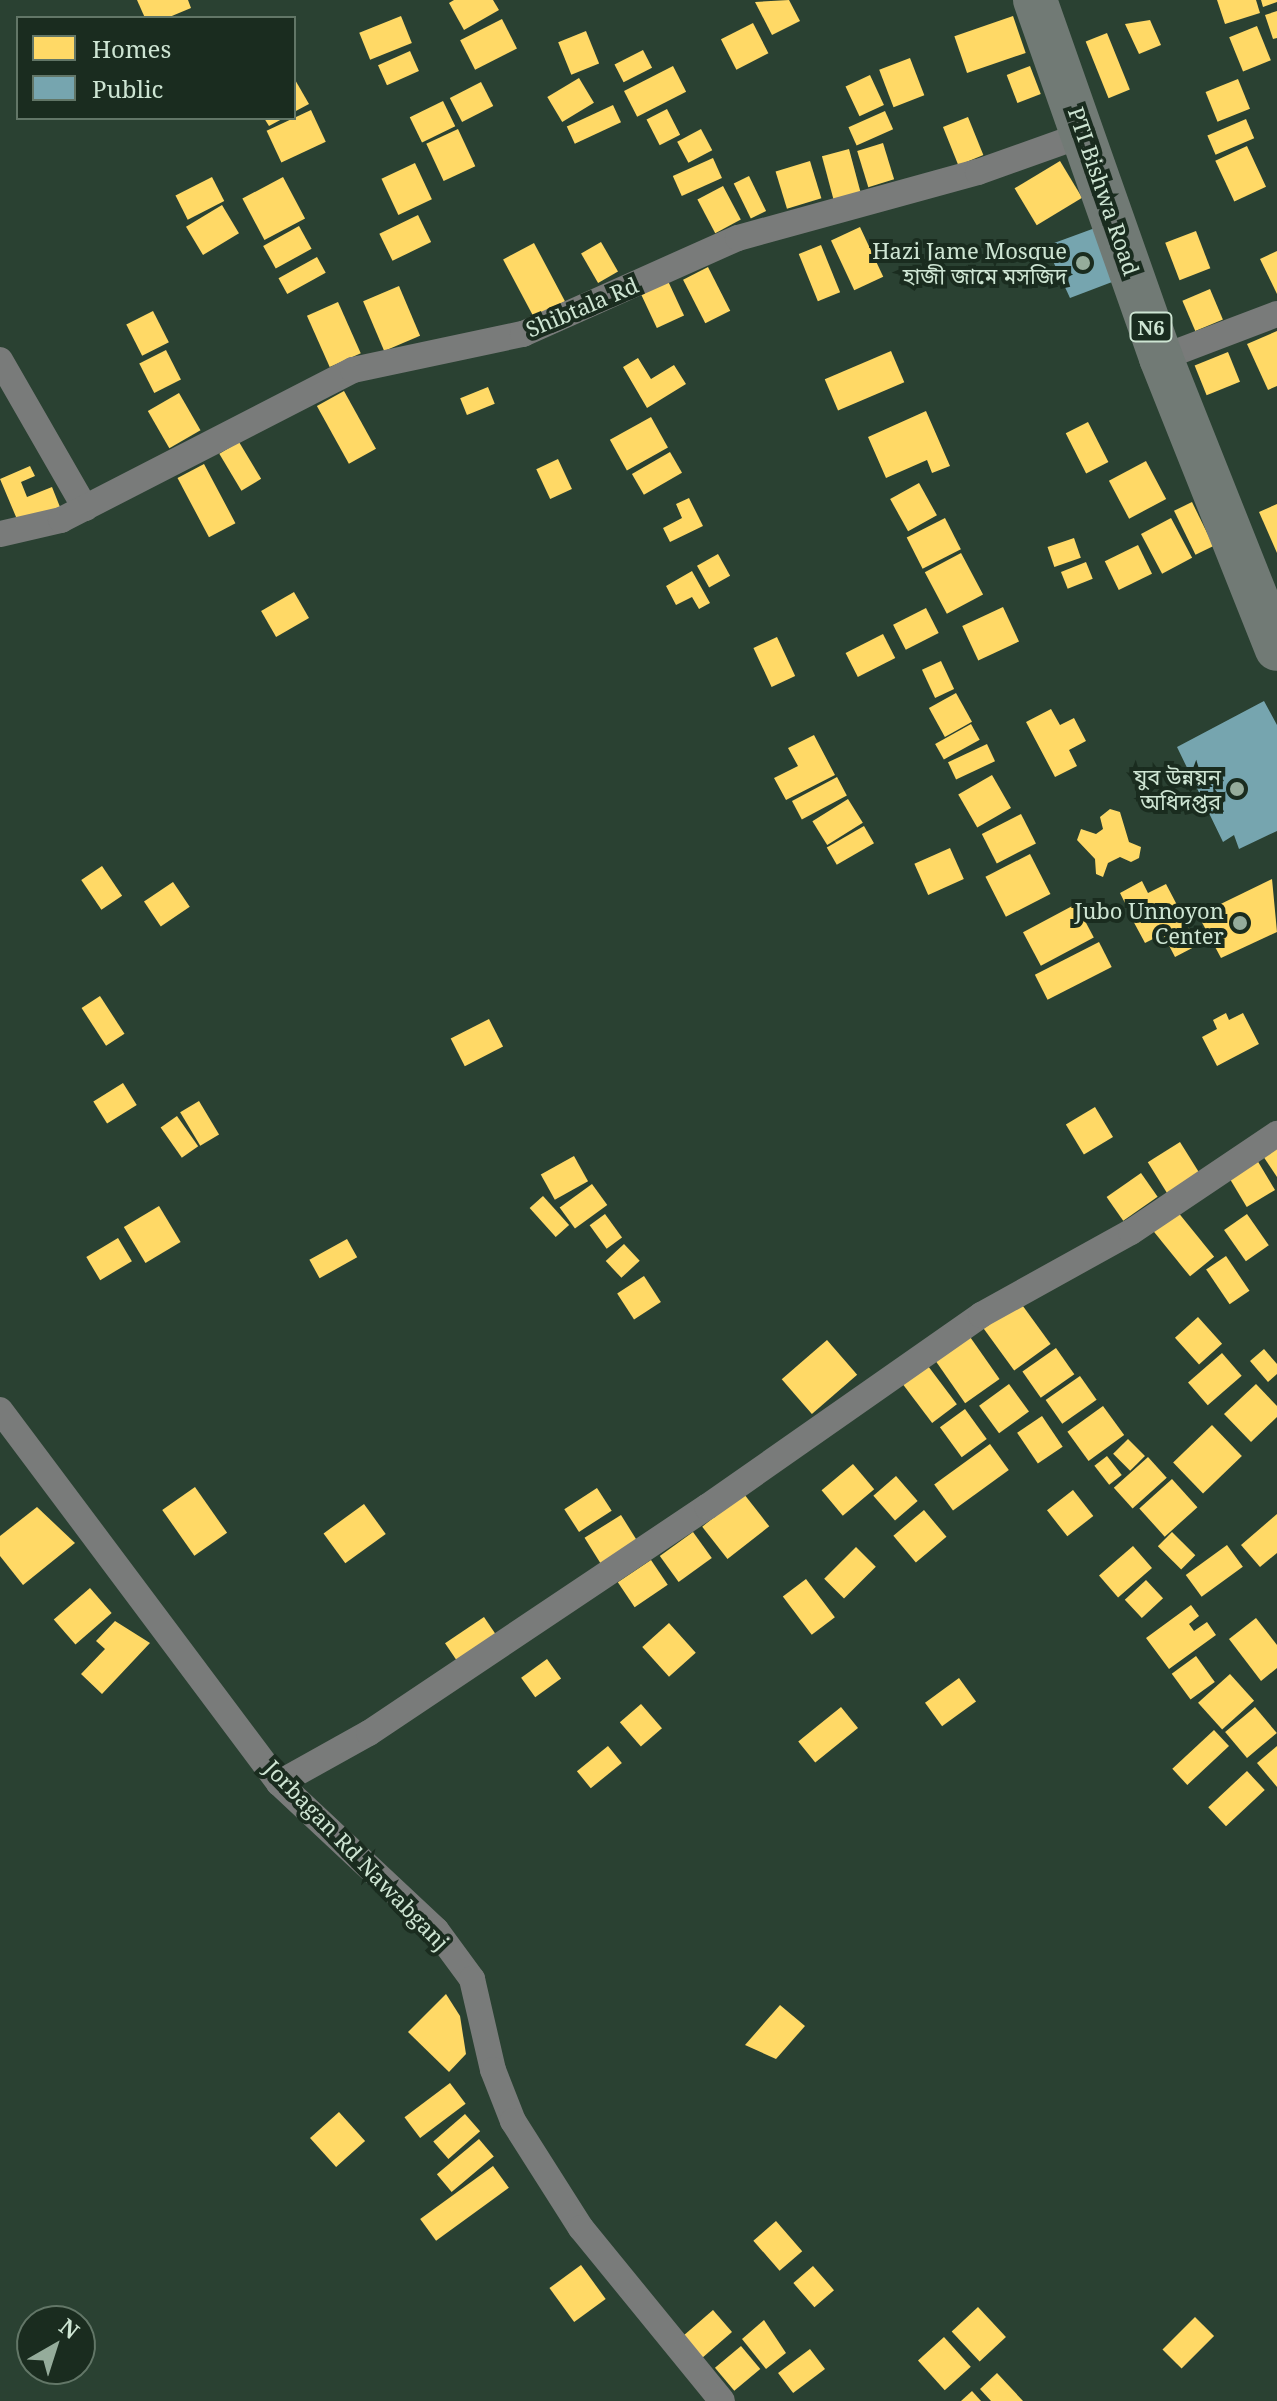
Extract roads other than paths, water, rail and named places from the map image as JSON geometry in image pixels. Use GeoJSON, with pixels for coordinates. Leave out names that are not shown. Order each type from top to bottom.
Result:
{"type":"FeatureCollection","features":[{"type":"Feature","properties":{"kind":"highway","name":"PTI Bishwa Road"},"geometry":{"type":"LineString","coordinates":[[1035,0],[1085,134],[1161,358],[1277,649]]}},
{"type":"Feature","properties":{"kind":"street","name":"Shibtala Rd"},"geometry":{"type":"LineString","coordinates":[[0,534],[61,520],[353,370],[523,334],[738,238],[978,172],[1085,134]]}},
{"type":"Feature","properties":{"kind":"street"},"geometry":{"type":"LineString","coordinates":[[1161,358],[1277,314]]}},
{"type":"Feature","properties":{"kind":"street"},"geometry":{"type":"LineString","coordinates":[[0,360],[85,508]]}},
{"type":"Feature","properties":{"kind":"street"},"geometry":{"type":"LineString","coordinates":[[279,1783],[409,1707],[981,1315],[1131,1232],[1277,1134]]}},
{"type":"Feature","properties":{"kind":"street","name":"Jorbagan Rd Nawabganj"},"geometry":{"type":"LineString","coordinates":[[0,1410],[279,1783],[436,1930],[472,1979],[493,2070],[513,2121],[581,2228],[722,2401]]}},
{"type":"Feature","properties":{"kind":"place","name":"Hazi Jame Mosque হাজী জামে মসজিদ"},"geometry":{"type":"Point","coordinates":[1083,263]}},
{"type":"Feature","properties":{"kind":"place","name":"যুব উন্নয়ন অধিদপ্তর"},"geometry":{"type":"Point","coordinates":[1237,789]}},
{"type":"Feature","properties":{"kind":"place","name":"Jubo Unnoyon Center"},"geometry":{"type":"Point","coordinates":[1240,923]}}]}
